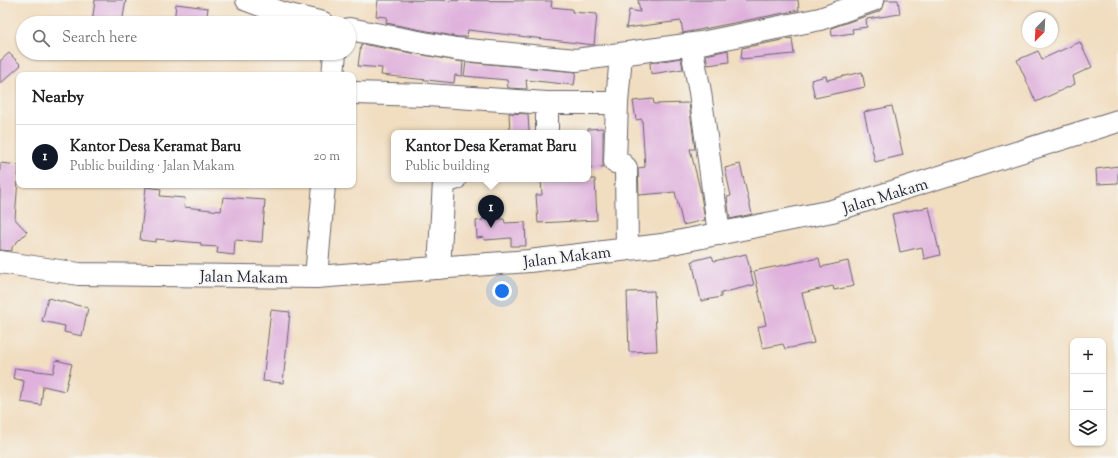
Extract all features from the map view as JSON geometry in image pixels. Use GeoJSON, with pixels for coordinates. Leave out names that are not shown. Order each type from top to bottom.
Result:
{"type":"FeatureCollection","features":[{"type":"Feature","properties":{"kind":"street"},"geometry":{"type":"LineString","coordinates":[[247,0],[293,16]]}},
{"type":"Feature","properties":{"kind":"street"},"geometry":{"type":"LineString","coordinates":[[356,30],[471,51],[576,60],[621,66],[691,45],[820,19],[873,0]]}},
{"type":"Feature","properties":{"kind":"street"},"geometry":{"type":"LineString","coordinates":[[691,45],[700,92],[719,234]]}},
{"type":"Feature","properties":{"kind":"street"},"geometry":{"type":"LineString","coordinates":[[621,66],[617,103],[615,162],[622,164],[626,168],[627,249]]}},
{"type":"Feature","properties":{"kind":"street"},"geometry":{"type":"LineString","coordinates":[[356,93],[427,94],[547,103],[617,103]]}},
{"type":"Feature","properties":{"kind":"street"},"geometry":{"type":"LineString","coordinates":[[547,103],[547,130]]}},
{"type":"Feature","properties":{"kind":"street","name":"Jalan Makam"},"geometry":{"type":"LineString","coordinates":[[0,262],[79,274],[316,277],[529,261],[662,245],[832,211],[1118,121]]}},
{"type":"Feature","properties":{"kind":"street"},"geometry":{"type":"LineString","coordinates":[[439,268],[444,182]]}},
{"type":"Feature","properties":{"kind":"street"},"geometry":{"type":"LineString","coordinates":[[316,277],[324,188]]}},
{"type":"Feature","properties":{"kind":"building"},"geometry":{"type":"Polygon","coordinates":[[[95,0],[126,0],[123,16],[93,16],[95,0]]]}},
{"type":"Feature","properties":{"kind":"building"},"geometry":{"type":"Polygon","coordinates":[[[378,0],[552,1],[551,7],[572,9],[572,12],[597,14],[594,45],[468,30],[467,37],[458,37],[386,23],[387,17],[376,16],[378,0]]]}},
{"type":"Feature","properties":{"kind":"building"},"geometry":{"type":"Polygon","coordinates":[[[638,0],[798,0],[799,10],[683,33],[681,21],[626,28],[629,10],[640,12],[638,0]]]}},
{"type":"Feature","properties":{"kind":"building"},"geometry":{"type":"Polygon","coordinates":[[[885,0],[898,0],[900,14],[866,19],[867,27],[852,29],[853,33],[832,36],[831,28],[878,12],[883,8],[885,0]]]}},
{"type":"Feature","properties":{"kind":"building"},"geometry":{"type":"Polygon","coordinates":[[[176,4],[208,8],[207,16],[175,16],[176,4]]]}},
{"type":"Feature","properties":{"kind":"building"},"geometry":{"type":"Polygon","coordinates":[[[792,38],[794,54],[741,59],[742,48],[792,38]]]}},
{"type":"Feature","properties":{"kind":"building"},"geometry":{"type":"Polygon","coordinates":[[[1080,42],[1092,67],[1073,76],[1075,84],[1036,102],[1017,60],[1038,51],[1042,59],[1080,42]]]}},
{"type":"Feature","properties":{"kind":"building"},"geometry":{"type":"Polygon","coordinates":[[[361,44],[463,62],[462,76],[455,75],[454,83],[381,75],[382,68],[358,66],[361,44]]]}},
{"type":"Feature","properties":{"kind":"building"},"geometry":{"type":"Polygon","coordinates":[[[728,50],[729,62],[708,65],[706,55],[728,50]]]}},
{"type":"Feature","properties":{"kind":"building"},"geometry":{"type":"Polygon","coordinates":[[[9,53],[21,65],[0,84],[0,61],[9,53]]]}},
{"type":"Feature","properties":{"kind":"building"},"geometry":{"type":"Polygon","coordinates":[[[681,58],[683,69],[651,74],[650,63],[681,58]]]}},
{"type":"Feature","properties":{"kind":"building"},"geometry":{"type":"Polygon","coordinates":[[[466,62],[576,72],[574,85],[526,80],[527,89],[508,88],[507,80],[464,76],[466,62]]]}},
{"type":"Feature","properties":{"kind":"building"},"geometry":{"type":"Polygon","coordinates":[[[862,72],[865,87],[815,98],[811,80],[826,76],[827,80],[862,72]]]}},
{"type":"Feature","properties":{"kind":"building"},"geometry":{"type":"Polygon","coordinates":[[[653,99],[654,104],[689,103],[695,149],[690,149],[700,189],[705,220],[683,225],[675,192],[639,195],[638,168],[645,167],[642,119],[636,120],[633,101],[653,99]]]}},
{"type":"Feature","properties":{"kind":"building"},"geometry":{"type":"Polygon","coordinates":[[[892,106],[903,155],[875,162],[864,112],[892,106]]]}},
{"type":"Feature","properties":{"kind":"building"},"geometry":{"type":"Polygon","coordinates":[[[509,113],[528,114],[529,130],[510,130],[509,113]]]}},
{"type":"Feature","properties":{"kind":"building"},"geometry":{"type":"Polygon","coordinates":[[[603,128],[603,167],[591,168],[591,130],[588,129],[603,128]]]}},
{"type":"Feature","properties":{"kind":"building"},"geometry":{"type":"Polygon","coordinates":[[[0,163],[16,165],[16,188],[17,188],[15,219],[27,232],[12,247],[12,251],[0,250],[0,163]]]}},
{"type":"Feature","properties":{"kind":"building"},"geometry":{"type":"Polygon","coordinates":[[[740,164],[752,214],[730,219],[727,197],[731,196],[725,168],[740,164]]]}},
{"type":"Feature","properties":{"kind":"building"},"geometry":{"type":"Polygon","coordinates":[[[1118,166],[1118,183],[1097,184],[1096,169],[1118,166]]]}},
{"type":"Feature","properties":{"kind":"building"},"geometry":{"type":"Polygon","coordinates":[[[591,179],[595,179],[597,220],[538,223],[536,195],[542,195],[541,182],[591,182],[591,179]]]}},
{"type":"Feature","properties":{"kind":"building"},"geometry":{"type":"Polygon","coordinates":[[[146,188],[161,189],[160,196],[185,198],[184,207],[221,211],[223,197],[265,200],[262,242],[235,240],[234,255],[217,253],[218,247],[201,246],[201,243],[156,239],[156,242],[140,240],[146,188]]]}},
{"type":"Feature","properties":{"kind":"building"},"geometry":{"type":"Polygon","coordinates":[[[929,207],[940,255],[924,259],[922,247],[900,252],[892,214],[929,207]]]}},
{"type":"Feature","properties":{"kind":"building"},"geometry":{"type":"Polygon","coordinates":[[[498,216],[498,219],[504,219],[505,223],[525,222],[526,246],[511,246],[511,238],[485,240],[484,237],[477,238],[476,221],[483,220],[483,217],[498,216]]]}},
{"type":"Feature","properties":{"kind":"building"},"geometry":{"type":"Polygon","coordinates":[[[746,254],[754,285],[721,293],[721,297],[701,301],[692,261],[712,256],[714,261],[746,254]]]}},
{"type":"Feature","properties":{"kind":"building"},"geometry":{"type":"Polygon","coordinates":[[[819,258],[821,267],[848,261],[854,286],[834,290],[833,286],[802,293],[814,343],[785,349],[783,344],[763,348],[758,327],[766,325],[754,271],[819,258]]]}},
{"type":"Feature","properties":{"kind":"building"},"geometry":{"type":"Polygon","coordinates":[[[654,291],[657,351],[629,352],[627,292],[654,291]]]}},
{"type":"Feature","properties":{"kind":"building"},"geometry":{"type":"Polygon","coordinates":[[[48,298],[88,308],[82,336],[64,332],[65,326],[42,321],[48,298]]]}},
{"type":"Feature","properties":{"kind":"building"},"geometry":{"type":"Polygon","coordinates":[[[271,310],[290,312],[283,383],[263,381],[271,310]]]}},
{"type":"Feature","properties":{"kind":"building"},"geometry":{"type":"Polygon","coordinates":[[[56,360],[72,364],[65,391],[43,386],[41,405],[21,402],[24,381],[13,378],[15,368],[53,373],[56,360]]]}},
{"type":"Feature","properties":{"kind":"place","name":"Kantor Desa Keramat Baru"},"geometry":{"type":"Point","coordinates":[491,228]}}]}
